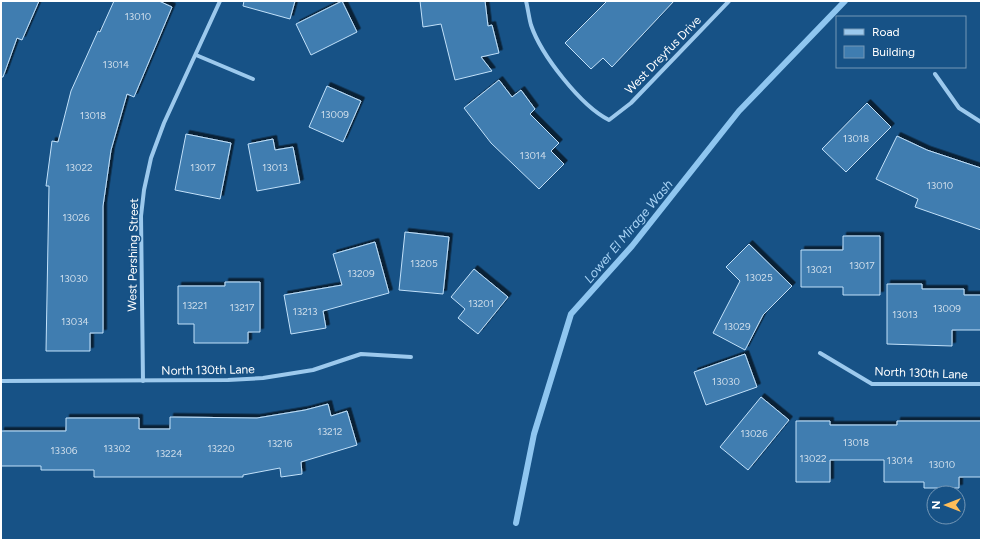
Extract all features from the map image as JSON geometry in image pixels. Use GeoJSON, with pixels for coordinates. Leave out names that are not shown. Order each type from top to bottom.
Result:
{"type":"FeatureCollection","features":[{"type":"Feature","properties":{"kind":"street","name":"West Pershing Street"},"geometry":{"type":"LineString","coordinates":[[143,381],[142,216],[144,190],[151,158],[164,123],[220,1]]}},
{"type":"Feature","properties":{"kind":"street","name":"West Dreyfus Drive"},"geometry":{"type":"LineString","coordinates":[[526,1],[531,26],[553,67],[596,114],[609,120],[631,103],[729,1]]}},
{"type":"Feature","properties":{"kind":"street"},"geometry":{"type":"LineString","coordinates":[[196,55],[253,79]]}},
{"type":"Feature","properties":{"kind":"street"},"geometry":{"type":"LineString","coordinates":[[935,74],[959,108],[981,122]]}},
{"type":"Feature","properties":{"kind":"street","name":"North 130th Lane"},"geometry":{"type":"LineString","coordinates":[[820,353],[872,384],[981,384]]}},
{"type":"Feature","properties":{"kind":"street","name":"North 130th Lane"},"geometry":{"type":"LineString","coordinates":[[1,382],[263,378],[313,370],[361,354],[411,357]]}},
{"type":"Feature","properties":{"kind":"building"},"geometry":{"type":"Polygon","coordinates":[[[1,1],[39,1],[22,40],[17,38],[3,77],[1,77],[1,1]]]}},
{"type":"Feature","properties":{"kind":"building"},"geometry":{"type":"Polygon","coordinates":[[[114,1],[159,1],[172,7],[134,97],[127,94],[111,150],[103,206],[103,333],[90,333],[90,351],[46,351],[49,186],[46,186],[52,141],[58,142],[71,91],[98,31],[100,32],[114,1]]]}},
{"type":"Feature","properties":{"kind":"building"},"geometry":{"type":"Polygon","coordinates":[[[244,1],[295,1],[290,19],[243,6],[244,1]]]}},
{"type":"Feature","properties":{"kind":"building"},"geometry":{"type":"Polygon","coordinates":[[[342,1],[357,32],[311,55],[296,24],[342,1]]]}},
{"type":"Feature","properties":{"kind":"building"},"geometry":{"type":"Polygon","coordinates":[[[420,1],[485,1],[488,26],[492,25],[499,53],[481,57],[492,71],[455,80],[441,24],[423,27],[420,1]]]}},
{"type":"Feature","properties":{"kind":"building"},"geometry":{"type":"Polygon","coordinates":[[[607,1],[674,1],[612,67],[603,58],[591,69],[565,43],[607,1]]]}},
{"type":"Feature","properties":{"kind":"building"},"geometry":{"type":"Polygon","coordinates":[[[499,80],[512,97],[521,90],[535,109],[530,114],[559,143],[551,151],[564,164],[539,189],[491,143],[464,108],[499,80]]]}},
{"type":"Feature","properties":{"kind":"building"},"geometry":{"type":"Polygon","coordinates":[[[327,86],[361,101],[343,142],[309,127],[327,86]]]}},
{"type":"Feature","properties":{"kind":"building"},"geometry":{"type":"Polygon","coordinates":[[[867,103],[891,127],[846,172],[822,149],[867,103]]]}},
{"type":"Feature","properties":{"kind":"building"},"geometry":{"type":"Polygon","coordinates":[[[186,134],[231,143],[220,199],[175,190],[186,134]]]}},
{"type":"Feature","properties":{"kind":"building"},"geometry":{"type":"Polygon","coordinates":[[[897,136],[927,150],[981,168],[981,230],[915,207],[918,199],[876,179],[897,136]]]}},
{"type":"Feature","properties":{"kind":"building"},"geometry":{"type":"Polygon","coordinates":[[[273,139],[275,150],[293,147],[300,183],[257,191],[248,144],[273,139]]]}},
{"type":"Feature","properties":{"kind":"building"},"geometry":{"type":"Polygon","coordinates":[[[405,232],[449,237],[443,294],[399,290],[405,232]]]}},
{"type":"Feature","properties":{"kind":"building"},"geometry":{"type":"Polygon","coordinates":[[[843,236],[880,236],[880,295],[843,295],[843,287],[801,287],[801,250],[843,250],[843,236]]]}},
{"type":"Feature","properties":{"kind":"building"},"geometry":{"type":"Polygon","coordinates":[[[375,242],[389,293],[323,311],[326,328],[291,334],[284,295],[342,285],[333,254],[375,242]]]}},
{"type":"Feature","properties":{"kind":"building"},"geometry":{"type":"Polygon","coordinates":[[[749,244],[792,286],[763,315],[745,350],[713,333],[740,281],[726,267],[749,244]]]}},
{"type":"Feature","properties":{"kind":"building"},"geometry":{"type":"Polygon","coordinates":[[[474,269],[508,297],[478,334],[458,318],[465,309],[451,297],[474,269]]]}},
{"type":"Feature","properties":{"kind":"building"},"geometry":{"type":"Polygon","coordinates":[[[225,282],[260,282],[260,332],[248,332],[248,343],[194,343],[194,324],[178,324],[178,286],[225,286],[225,282]]]}},
{"type":"Feature","properties":{"kind":"building"},"geometry":{"type":"Polygon","coordinates":[[[887,284],[922,284],[922,289],[964,289],[964,295],[981,295],[981,330],[952,330],[952,346],[887,344],[887,284]]]}},
{"type":"Feature","properties":{"kind":"building"},"geometry":{"type":"Polygon","coordinates":[[[745,354],[757,387],[706,405],[694,372],[745,354]]]}},
{"type":"Feature","properties":{"kind":"building"},"geometry":{"type":"Polygon","coordinates":[[[761,397],[789,420],[748,470],[720,447],[761,397]]]}},
{"type":"Feature","properties":{"kind":"building"},"geometry":{"type":"Polygon","coordinates":[[[328,404],[331,416],[347,411],[357,445],[301,462],[302,474],[281,477],[280,468],[243,475],[243,477],[94,477],[94,470],[41,470],[41,466],[1,466],[1,431],[66,431],[66,418],[139,418],[139,429],[170,429],[170,417],[257,418],[305,410],[328,404]]]}},
{"type":"Feature","properties":{"kind":"building"},"geometry":{"type":"Polygon","coordinates":[[[796,421],[830,421],[830,425],[897,425],[897,421],[981,421],[981,477],[959,477],[959,485],[926,485],[926,488],[924,488],[924,482],[884,482],[884,460],[830,460],[830,482],[796,482],[796,421]]]}},
{"type":"Feature","properties":{"kind":"waterway","name":"Lower El Mirage Wash"},"geometry":{"type":"LineString","coordinates":[[516,523],[534,434],[571,314],[632,246],[739,111],[845,1]]}}]}
